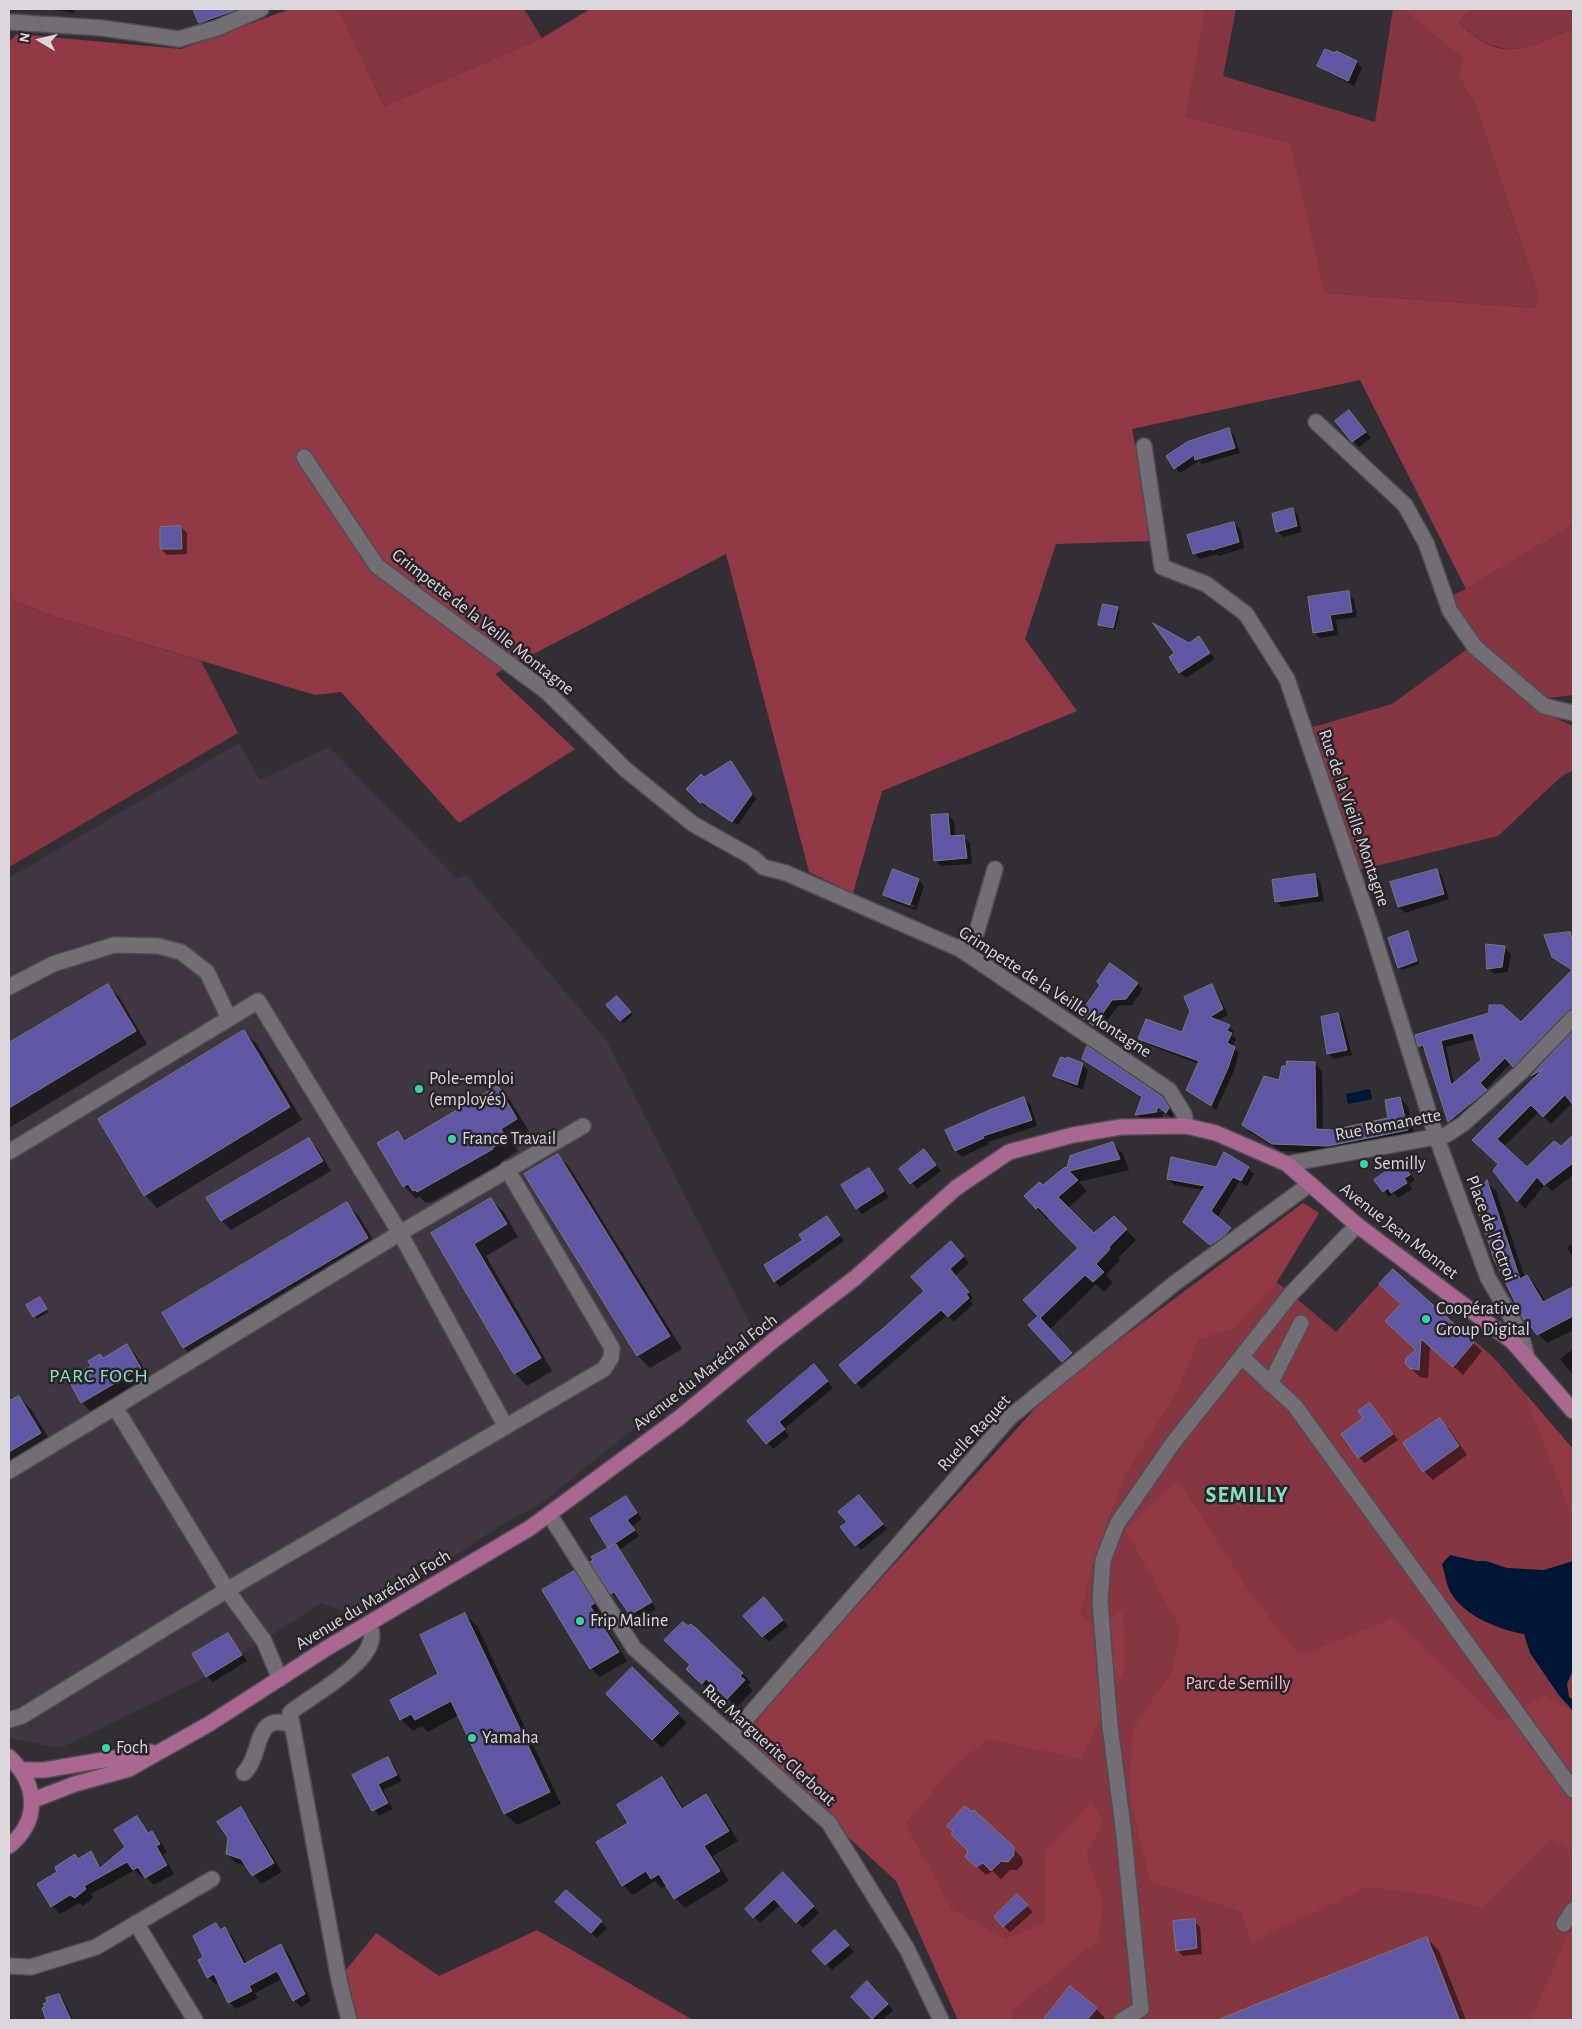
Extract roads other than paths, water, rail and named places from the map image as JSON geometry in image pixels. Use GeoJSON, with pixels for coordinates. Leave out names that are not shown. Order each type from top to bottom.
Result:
{"type":"FeatureCollection","features":[{"type":"Feature","properties":{"kind":"main road","name":"Avenue du Maréchal Foch"},"geometry":{"type":"LineString","coordinates":[[32,1803],[36,1799],[75,1784],[129,1769],[209,1724],[368,1624],[530,1528],[679,1418],[774,1340],[855,1278],[956,1188],[1008,1152],[1073,1134],[1121,1127],[1186,1126],[1216,1133],[1287,1164]]}},
{"type":"Feature","properties":{"kind":"main road","name":"Avenue Jean Monnet"},"geometry":{"type":"LineString","coordinates":[[1287,1164],[1357,1225],[1513,1342],[1573,1411]]}},
{"type":"Feature","properties":{"kind":"main road"},"geometry":{"type":"LineString","coordinates":[[22,1770],[44,1770],[162,1750]]}},
{"type":"Feature","properties":{"kind":"main road"},"geometry":{"type":"LineString","coordinates":[[9,1757],[22,1770],[30,1786],[32,1803],[25,1829],[9,1846]]}},
{"type":"Feature","properties":{"kind":"street"},"geometry":{"type":"LineString","coordinates":[[9,22],[102,28],[179,39],[217,28],[260,9]]}},
{"type":"Feature","properties":{"kind":"street"},"geometry":{"type":"LineString","coordinates":[[1316,422],[1405,505],[1426,543],[1450,611],[1476,646],[1544,706],[1573,713]]}},
{"type":"Feature","properties":{"kind":"street","name":"Rue de la Vieille Montagne"},"geometry":{"type":"LineString","coordinates":[[1144,446],[1162,567],[1206,584],[1246,614],[1287,679],[1371,927],[1436,1136]]}},
{"type":"Feature","properties":{"kind":"street","name":"Grimpette de la Veille Montagne"},"geometry":{"type":"LineString","coordinates":[[304,457],[377,566],[547,692],[625,768],[693,824],[752,857],[763,867],[786,873],[960,949],[1169,1090],[1184,1114],[1186,1126]]}},
{"type":"Feature","properties":{"kind":"street"},"geometry":{"type":"LineString","coordinates":[[960,949],[977,932],[995,869]]}},
{"type":"Feature","properties":{"kind":"street"},"geometry":{"type":"LineString","coordinates":[[9,987],[53,964],[114,945],[158,946],[181,952],[207,972],[229,1018]]}},
{"type":"Feature","properties":{"kind":"street"},"geometry":{"type":"LineString","coordinates":[[9,1152],[258,1001],[400,1233],[506,1427]]}},
{"type":"Feature","properties":{"kind":"street","name":"Rue Romanette"},"geometry":{"type":"LineString","coordinates":[[1287,1164],[1446,1135],[1463,1124],[1521,1072],[1573,1018]]}},
{"type":"Feature","properties":{"kind":"street"},"geometry":{"type":"LineString","coordinates":[[9,1471],[400,1233],[583,1126]]}},
{"type":"Feature","properties":{"kind":"street","name":"Place de l'Octroi"},"geometry":{"type":"LineString","coordinates":[[1436,1136],[1488,1278],[1521,1334],[1527,1358]]}},
{"type":"Feature","properties":{"kind":"street"},"geometry":{"type":"LineString","coordinates":[[9,1720],[22,1716],[227,1590],[604,1369],[611,1358],[612,1348],[507,1170]]}},
{"type":"Feature","properties":{"kind":"street","name":"Ruelle Raquet"},"geometry":{"type":"LineString","coordinates":[[732,1735],[1010,1418],[1175,1283],[1310,1184]]}},
{"type":"Feature","properties":{"kind":"street"},"geometry":{"type":"LineString","coordinates":[[1122,2020],[1141,2009],[1123,1827],[1110,1726],[1100,1601],[1103,1560],[1117,1524],[1173,1443],[1291,1294],[1357,1225]]}},
{"type":"Feature","properties":{"kind":"street"},"geometry":{"type":"LineString","coordinates":[[1270,1384],[1301,1323]]}},
{"type":"Feature","properties":{"kind":"street"},"geometry":{"type":"LineString","coordinates":[[1242,1358],[1295,1406],[1573,1790]]}},
{"type":"Feature","properties":{"kind":"street"},"geometry":{"type":"LineString","coordinates":[[115,1407],[227,1590],[264,1641],[280,1679]]}},
{"type":"Feature","properties":{"kind":"street","name":"Rue Marguerite Clerbout"},"geometry":{"type":"LineString","coordinates":[[549,1514],[634,1648],[829,1823],[907,1949],[941,2020]]}},
{"type":"Feature","properties":{"kind":"street"},"geometry":{"type":"LineString","coordinates":[[348,2020],[290,1713],[343,1676],[362,1658],[373,1636],[373,1631],[368,1624]]}},
{"type":"Feature","properties":{"kind":"street"},"geometry":{"type":"LineString","coordinates":[[244,1773],[249,1768],[266,1726],[273,1721],[281,1721],[291,1725]]}},
{"type":"Feature","properties":{"kind":"street"},"geometry":{"type":"LineString","coordinates":[[9,1966],[31,1967],[96,1947],[212,1879]]}},
{"type":"Feature","properties":{"kind":"street"},"geometry":{"type":"LineString","coordinates":[[1564,1924],[1573,1910]]}},
{"type":"Feature","properties":{"kind":"street"},"geometry":{"type":"LineString","coordinates":[[136,1923],[196,2020]]}},
{"type":"Feature","properties":{"kind":"water"},"geometry":{"type":"Polygon","coordinates":[[[1370,1089],[1372,1099],[1348,1104],[1346,1094],[1370,1089]]]}},
{"type":"Feature","properties":{"kind":"water"},"geometry":{"type":"Polygon","coordinates":[[[1450,1555],[1486,1561],[1507,1568],[1544,1570],[1573,1561],[1573,1670],[1567,1684],[1569,1697],[1573,1700],[1573,1711],[1558,1694],[1530,1653],[1524,1634],[1483,1621],[1457,1601],[1448,1586],[1442,1564],[1450,1555]]]}},
{"type":"Feature","properties":{"kind":"place","name":"Pole-emploi (employés)"},"geometry":{"type":"Point","coordinates":[419,1089]}},
{"type":"Feature","properties":{"kind":"place","name":"France Travail"},"geometry":{"type":"Point","coordinates":[452,1139]}},
{"type":"Feature","properties":{"kind":"place","name":"Semilly"},"geometry":{"type":"Point","coordinates":[1364,1164]}},
{"type":"Feature","properties":{"kind":"place","name":"Coopérative Group Digital"},"geometry":{"type":"Point","coordinates":[1426,1319]}},
{"type":"Feature","properties":{"kind":"place","name":"Frip Maline"},"geometry":{"type":"Point","coordinates":[580,1621]}},
{"type":"Feature","properties":{"kind":"place","name":"Yamaha"},"geometry":{"type":"Point","coordinates":[472,1738]}},
{"type":"Feature","properties":{"kind":"place","name":"Foch"},"geometry":{"type":"Point","coordinates":[106,1748]}},
{"type":"Feature","properties":{"kind":"district","name":"PARC FOCH"},"geometry":{"type":"Point","coordinates":[99,1376]}},
{"type":"Feature","properties":{"kind":"district","name":"SEMILLY"},"geometry":{"type":"Point","coordinates":[1247,1495]}},
{"type":"Feature","properties":{"kind":"park label","name":"Parc de Semilly"},"geometry":{"type":"Point","coordinates":[1238,1684]}}]}
